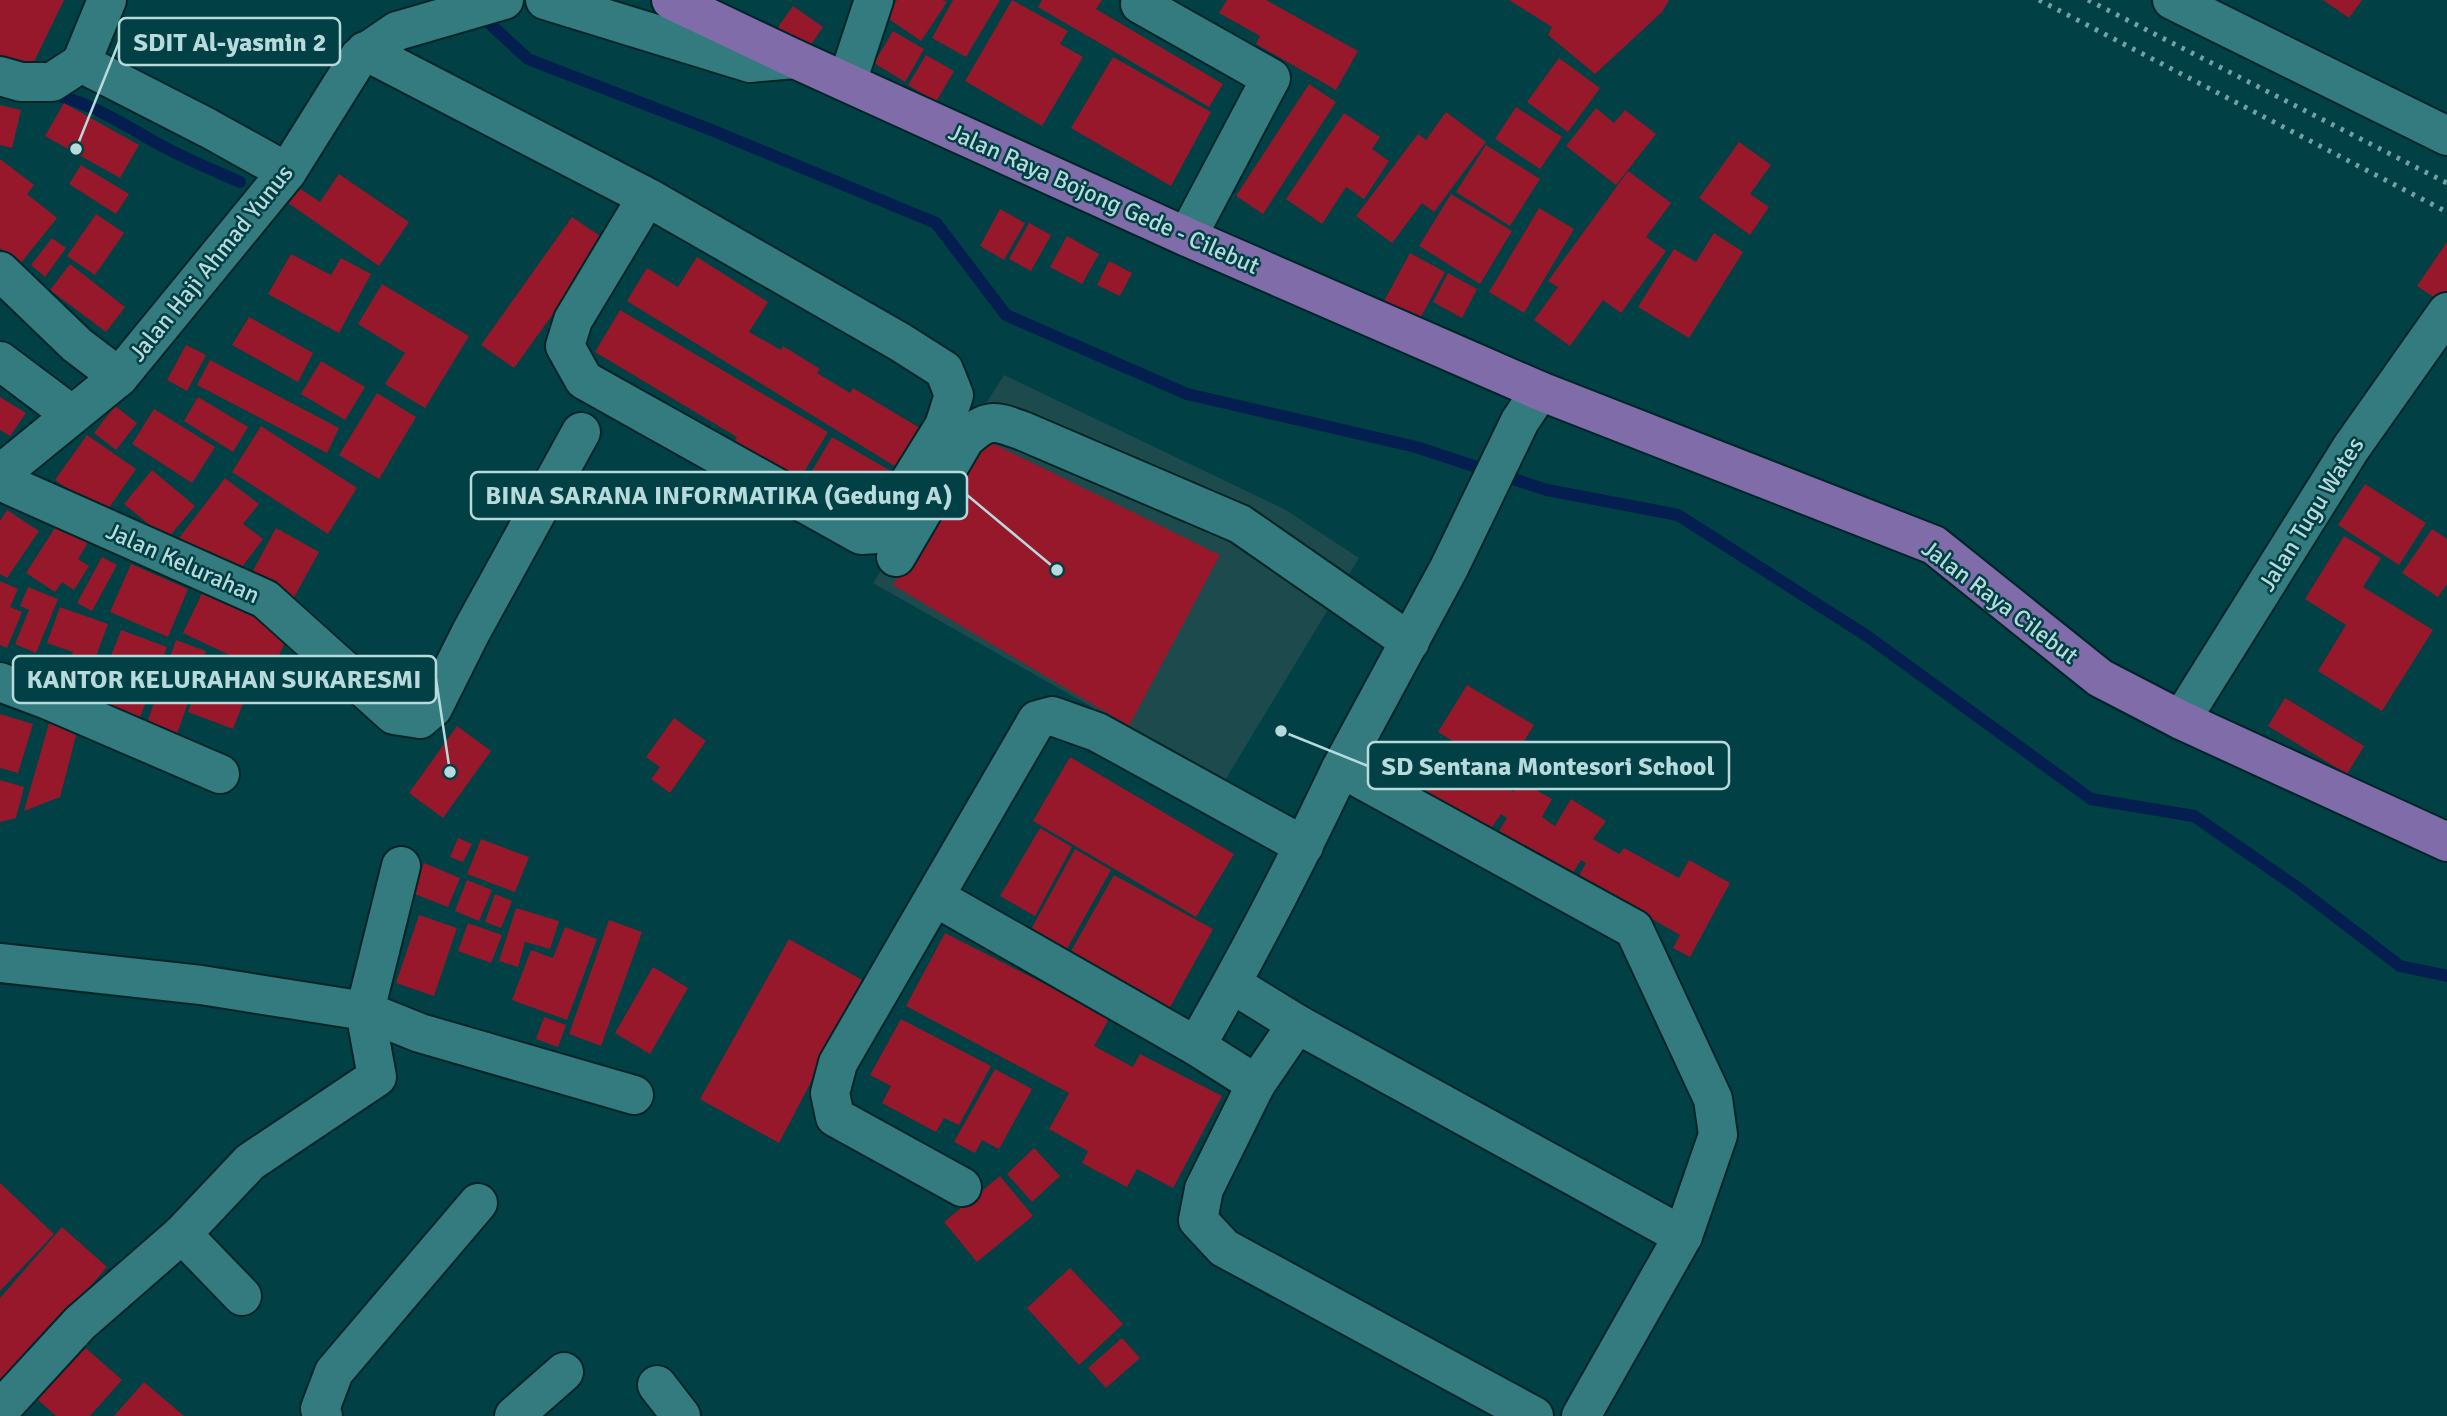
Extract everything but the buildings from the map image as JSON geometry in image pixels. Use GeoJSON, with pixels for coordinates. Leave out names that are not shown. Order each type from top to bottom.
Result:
{"type":"FeatureCollection","features":[{"type":"Feature","properties":{"kind":"main road","name":"Jalan Raya Bojong Gede - Cilebut"},"geometry":{"type":"LineString","coordinates":[[671,0],[794,59],[1186,237],[1530,406]]}},
{"type":"Feature","properties":{"kind":"main road","name":"Jalan Raya Cilebut"},"geometry":{"type":"LineString","coordinates":[[1530,406],[1934,545],[2099,678],[2181,720],[2447,842]]}},
{"type":"Feature","properties":{"kind":"street"},"geometry":{"type":"LineString","coordinates":[[0,76],[21,82],[52,82],[81,63],[107,0]]}},
{"type":"Feature","properties":{"kind":"street","name":"Jalan Haji Ahmad Yunus"},"geometry":{"type":"LineString","coordinates":[[0,474],[119,377],[287,172],[365,51],[397,31],[504,0]]}},
{"type":"Feature","properties":{"kind":"street"},"geometry":{"type":"LineString","coordinates":[[545,0],[750,63],[794,59]]}},
{"type":"Feature","properties":{"kind":"street"},"geometry":{"type":"LineString","coordinates":[[847,82],[874,0]]}},
{"type":"Feature","properties":{"kind":"street"},"geometry":{"type":"LineString","coordinates":[[2172,0],[2447,136]]}},
{"type":"Feature","properties":{"kind":"street"},"geometry":{"type":"LineString","coordinates":[[1140,4],[1271,78],[1186,237]]}},
{"type":"Feature","properties":{"kind":"street"},"geometry":{"type":"LineString","coordinates":[[365,51],[647,197],[944,370],[954,395],[944,426],[877,534],[861,535],[584,380],[565,346],[573,320],[647,197]]}},
{"type":"Feature","properties":{"kind":"street"},"geometry":{"type":"LineString","coordinates":[[81,63],[287,172]]}},
{"type":"Feature","properties":{"kind":"street"},"geometry":{"type":"LineString","coordinates":[[0,271],[77,345],[119,377]]}},
{"type":"Feature","properties":{"kind":"street","name":"Jalan Tugu Wates"},"geometry":{"type":"LineString","coordinates":[[2181,720],[2351,448],[2447,312]]}},
{"type":"Feature","properties":{"kind":"street"},"geometry":{"type":"LineString","coordinates":[[0,361],[72,415]]}},
{"type":"Feature","properties":{"kind":"street"},"geometry":{"type":"LineString","coordinates":[[1196,1046],[1232,984],[1304,846],[1341,768],[1410,642],[1530,406]]}},
{"type":"Feature","properties":{"kind":"street"},"geometry":{"type":"LineString","coordinates":[[896,557],[965,439],[977,428],[996,421],[1240,524],[1410,642]]}},
{"type":"Feature","properties":{"kind":"street","name":"Jalan Kelurahan"},"geometry":{"type":"LineString","coordinates":[[0,481],[265,599],[394,715],[420,719],[433,708],[471,632],[581,432]]}},
{"type":"Feature","properties":{"kind":"street"},"geometry":{"type":"LineString","coordinates":[[0,682],[48,699],[220,774]]}},
{"type":"Feature","properties":{"kind":"street"},"geometry":{"type":"LineString","coordinates":[[962,1186],[835,1117],[830,1093],[838,1063],[1037,720],[1052,716],[1097,732],[1304,846]]}},
{"type":"Feature","properties":{"kind":"street"},"geometry":{"type":"LineString","coordinates":[[1341,768],[1633,929],[1713,1099],[1718,1135],[1683,1236],[1581,1416]]}},
{"type":"Feature","properties":{"kind":"street"},"geometry":{"type":"LineString","coordinates":[[0,1410],[80,1323],[182,1234],[250,1162],[377,1077],[365,1011],[401,866]]}},
{"type":"Feature","properties":{"kind":"street"},"geometry":{"type":"LineString","coordinates":[[935,897],[1196,1046],[1256,1084]]}},
{"type":"Feature","properties":{"kind":"street"},"geometry":{"type":"LineString","coordinates":[[0,963],[201,985],[365,1011],[421,1033],[634,1095]]}},
{"type":"Feature","properties":{"kind":"street"},"geometry":{"type":"LineString","coordinates":[[1232,984],[1297,1024],[1683,1236]]}},
{"type":"Feature","properties":{"kind":"street"},"geometry":{"type":"LineString","coordinates":[[1297,1024],[1256,1084],[1204,1189],[1198,1220],[1224,1248],[1534,1416]]}},
{"type":"Feature","properties":{"kind":"street"},"geometry":{"type":"LineString","coordinates":[[323,1416],[320,1409],[334,1372],[478,1203]]}},
{"type":"Feature","properties":{"kind":"street"},"geometry":{"type":"LineString","coordinates":[[182,1234],[242,1296]]}},
{"type":"Feature","properties":{"kind":"street"},"geometry":{"type":"LineString","coordinates":[[514,1416],[564,1372]]}},
{"type":"Feature","properties":{"kind":"street"},"geometry":{"type":"LineString","coordinates":[[657,1385],[681,1416]]}},
{"type":"Feature","properties":{"kind":"shaded area"},"geometry":{"type":"Polygon","coordinates":[[[1004,375],[1286,510],[1359,558],[1224,782],[873,583],[1004,375]]]}},
{"type":"Feature","properties":{"kind":"waterway"},"geometry":{"type":"LineString","coordinates":[[478,13],[528,59],[709,129],[936,223],[1006,315],[1187,394],[1416,447],[1547,490],[1678,515],[1867,636],[2091,799],[2194,816],[2298,888],[2400,966],[2447,976]]}},
{"type":"Feature","properties":{"kind":"waterway"},"geometry":{"type":"LineString","coordinates":[[49,94],[94,109],[175,153],[240,182]]}},
{"type":"Feature","properties":{"kind":"railway"},"geometry":{"type":"LineString","coordinates":[[2039,0],[2447,212]]}},
{"type":"Feature","properties":{"kind":"railway"},"geometry":{"type":"LineString","coordinates":[[2088,0],[2447,183]]}},
{"type":"Feature","properties":{"kind":"place","name":"SDIT Al-yasmin 2"},"geometry":{"type":"Point","coordinates":[76,149]}},
{"type":"Feature","properties":{"kind":"place","name":"BINA SARANA INFORMATIKA (Gedung A)"},"geometry":{"type":"Point","coordinates":[1057,570]}},
{"type":"Feature","properties":{"kind":"place","name":"SD Sentana Montesori School"},"geometry":{"type":"Point","coordinates":[1281,731]}},
{"type":"Feature","properties":{"kind":"place","name":"KANTOR KELURAHAN SUKARESMI"},"geometry":{"type":"Point","coordinates":[450,772]}}]}
